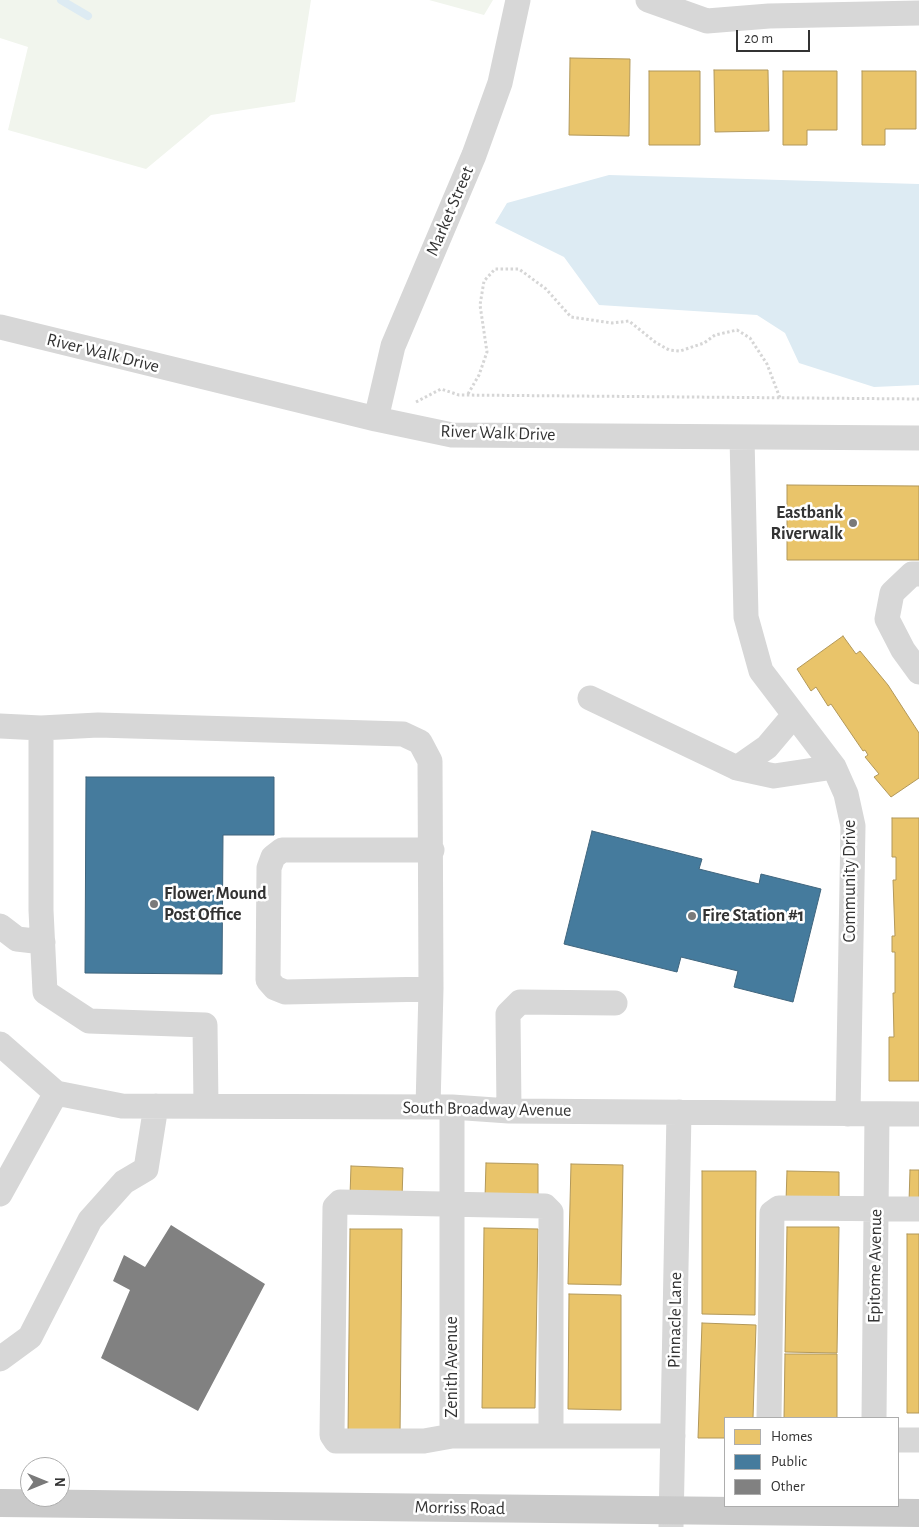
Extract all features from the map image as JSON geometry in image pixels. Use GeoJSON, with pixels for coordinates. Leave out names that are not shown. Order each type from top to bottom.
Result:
{"type":"FeatureCollection","features":[{"type":"Feature","properties":{"kind":"main road","name":"Morriss Road"},"geometry":{"type":"LineString","coordinates":[[0,1503],[672,1518],[919,1513]]}},
{"type":"Feature","properties":{"kind":"street","name":"Market Street"},"geometry":{"type":"LineString","coordinates":[[376,419],[393,346],[474,155],[500,83],[518,0]]}},
{"type":"Feature","properties":{"kind":"street"},"geometry":{"type":"LineString","coordinates":[[648,0],[707,21],[769,8],[919,13]]}},
{"type":"Feature","properties":{"kind":"street","name":"River Walk Drive"},"geometry":{"type":"LineString","coordinates":[[0,328],[376,419],[452,435],[919,438]]}},
{"type":"Feature","properties":{"kind":"street","name":"Community Drive"},"geometry":{"type":"LineString","coordinates":[[742,437],[746,617],[761,672],[834,768],[846,794],[853,826],[848,1114]]}},
{"type":"Feature","properties":{"kind":"street"},"geometry":{"type":"LineString","coordinates":[[919,574],[912,574],[892,593],[887,619],[903,650],[919,672]]}},
{"type":"Feature","properties":{"kind":"street"},"geometry":{"type":"LineString","coordinates":[[590,698],[737,768],[774,776],[834,768]]}},
{"type":"Feature","properties":{"kind":"street"},"geometry":{"type":"LineString","coordinates":[[737,768],[768,747],[794,715]]}},
{"type":"Feature","properties":{"kind":"street","name":"Zenith Avenue"},"geometry":{"type":"LineString","coordinates":[[0,726],[41,728],[98,725],[403,734],[420,742],[430,761],[432,850],[431,989],[440,1107],[452,1204],[452,1436],[673,1436]]}},
{"type":"Feature","properties":{"kind":"street"},"geometry":{"type":"LineString","coordinates":[[41,728],[45,992],[90,1021],[205,1025],[206,1106]]}},
{"type":"Feature","properties":{"kind":"street"},"geometry":{"type":"LineString","coordinates":[[431,989],[285,992],[275,988],[268,980],[268,970],[269,868],[273,857],[282,850],[432,850]]}},
{"type":"Feature","properties":{"kind":"street"},"geometry":{"type":"LineString","coordinates":[[0,926],[17,939],[43,942]]}},
{"type":"Feature","properties":{"kind":"street"},"geometry":{"type":"LineString","coordinates":[[510,1111],[508,1014],[520,1002],[615,1003]]}},
{"type":"Feature","properties":{"kind":"street"},"geometry":{"type":"LineString","coordinates":[[0,1044],[56,1094],[0,1194]]}},
{"type":"Feature","properties":{"kind":"street","name":"South Broadway Avenue"},"geometry":{"type":"LineString","coordinates":[[56,1094],[122,1106],[440,1107],[510,1111],[919,1114]]}},
{"type":"Feature","properties":{"kind":"street"},"geometry":{"type":"LineString","coordinates":[[0,1359],[30,1337],[90,1220],[124,1182],[146,1168],[156,1106]]}},
{"type":"Feature","properties":{"kind":"street","name":"Pinnacle Lane"},"geometry":{"type":"LineString","coordinates":[[672,1518],[679,1112]]}},
{"type":"Feature","properties":{"kind":"street","name":"Epitome Avenue"},"geometry":{"type":"LineString","coordinates":[[874,1417],[876,1114]]}},
{"type":"Feature","properties":{"kind":"street"},"geometry":{"type":"LineString","coordinates":[[452,1436],[414,1441],[336,1441],[332,1435],[335,1207],[340,1202],[545,1206],[550,1212],[551,1436]]}},
{"type":"Feature","properties":{"kind":"street"},"geometry":{"type":"LineString","coordinates":[[769,1417],[772,1213],[779,1208],[919,1210]]}},
{"type":"Feature","properties":{"kind":"street"},"geometry":{"type":"LineString","coordinates":[[899,1440],[919,1440]]}},
{"type":"Feature","properties":{"kind":"path"},"geometry":{"type":"LineString","coordinates":[[468,395],[479,375],[487,352],[480,305],[484,281],[495,269],[519,269],[546,289],[571,317],[612,323],[629,321],[655,342],[669,350],[680,351],[704,343],[715,335],[736,330],[750,338],[767,364],[780,398]]}},
{"type":"Feature","properties":{"kind":"path"},"geometry":{"type":"LineString","coordinates":[[416,402],[441,389],[459,395],[919,399]]}},
{"type":"Feature","properties":{"kind":"shaded area"},"geometry":{"type":"Polygon","coordinates":[[[0,0],[311,0],[295,102],[211,115],[146,169],[8,130],[28,47],[0,38],[0,0]]]}},
{"type":"Feature","properties":{"kind":"shaded area"},"geometry":{"type":"Polygon","coordinates":[[[429,0],[493,0],[484,15],[429,0]]]}},
{"type":"Feature","properties":{"kind":"shaded area"},"geometry":{"type":"Polygon","coordinates":[[[609,175],[919,184],[919,385],[874,387],[799,363],[785,333],[757,315],[599,305],[564,257],[495,223],[507,203],[609,175]]]}},
{"type":"Feature","properties":{"kind":"building: Homes"},"geometry":{"type":"Polygon","coordinates":[[[570,58],[630,59],[629,136],[569,135],[570,58]]]}},
{"type":"Feature","properties":{"kind":"building: Homes"},"geometry":{"type":"Polygon","coordinates":[[[714,70],[768,70],[769,131],[715,132],[714,70]]]}},
{"type":"Feature","properties":{"kind":"building: Homes"},"geometry":{"type":"Polygon","coordinates":[[[649,71],[700,71],[700,145],[649,145],[649,71]]]}},
{"type":"Feature","properties":{"kind":"building: Homes"},"geometry":{"type":"Polygon","coordinates":[[[783,71],[837,71],[837,130],[807,130],[807,145],[783,145],[783,71]]]}},
{"type":"Feature","properties":{"kind":"building: Homes"},"geometry":{"type":"Polygon","coordinates":[[[862,71],[916,71],[916,129],[885,129],[885,145],[862,145],[862,71]]]}},
{"type":"Feature","properties":{"kind":"building: Homes","name":"Eastbank Riverwalk"},"geometry":{"type":"Polygon","coordinates":[[[787,485],[919,486],[919,560],[787,560],[787,485]]]}},
{"type":"Feature","properties":{"kind":"building: Homes"},"geometry":{"type":"Polygon","coordinates":[[[843,636],[856,654],[860,651],[888,685],[919,733],[919,778],[891,797],[874,777],[879,774],[865,757],[868,755],[865,750],[863,751],[831,704],[828,706],[816,687],[811,691],[797,669],[843,636]]]}},
{"type":"Feature","properties":{"kind":"building: Homes"},"geometry":{"type":"Polygon","coordinates":[[[892,818],[919,818],[919,1081],[889,1081],[889,1037],[894,1037],[893,993],[895,993],[895,952],[892,952],[892,936],[895,936],[893,880],[896,880],[896,857],[892,857],[892,818]]]}},
{"type":"Feature","properties":{"kind":"building: Homes"},"geometry":{"type":"Polygon","coordinates":[[[486,1163],[538,1164],[538,1199],[485,1198],[486,1163]]]}},
{"type":"Feature","properties":{"kind":"building: Homes"},"geometry":{"type":"Polygon","coordinates":[[[571,1164],[623,1165],[621,1285],[568,1284],[571,1164]]]}},
{"type":"Feature","properties":{"kind":"building: Homes"},"geometry":{"type":"Polygon","coordinates":[[[351,1166],[403,1168],[402,1198],[350,1196],[351,1166]]]}},
{"type":"Feature","properties":{"kind":"building: Homes"},"geometry":{"type":"Polygon","coordinates":[[[910,1170],[919,1170],[919,1202],[909,1202],[910,1170]]]}},
{"type":"Feature","properties":{"kind":"building: Homes"},"geometry":{"type":"Polygon","coordinates":[[[702,1171],[756,1171],[755,1315],[702,1314],[702,1171]]]}},
{"type":"Feature","properties":{"kind":"building: Homes"},"geometry":{"type":"Polygon","coordinates":[[[787,1171],[839,1172],[839,1202],[786,1201],[787,1171]]]}},
{"type":"Feature","properties":{"kind":"building: Homes"},"geometry":{"type":"Polygon","coordinates":[[[787,1227],[839,1227],[837,1353],[785,1352],[787,1227]]]}},
{"type":"Feature","properties":{"kind":"building: Homes"},"geometry":{"type":"Polygon","coordinates":[[[484,1228],[538,1229],[535,1408],[482,1408],[484,1228]]]}},
{"type":"Feature","properties":{"kind":"building: Homes"},"geometry":{"type":"Polygon","coordinates":[[[350,1229],[402,1229],[400,1436],[348,1435],[350,1229]]]}},
{"type":"Feature","properties":{"kind":"building: Homes"},"geometry":{"type":"Polygon","coordinates":[[[907,1234],[919,1234],[919,1413],[907,1413],[907,1234]]]}},
{"type":"Feature","properties":{"kind":"building: Homes"},"geometry":{"type":"Polygon","coordinates":[[[569,1294],[621,1295],[621,1410],[568,1409],[569,1294]]]}},
{"type":"Feature","properties":{"kind":"building: Homes"},"geometry":{"type":"Polygon","coordinates":[[[702,1323],[756,1325],[753,1417],[724,1417],[724,1438],[698,1438],[702,1323]]]}},
{"type":"Feature","properties":{"kind":"building: Homes"},"geometry":{"type":"Polygon","coordinates":[[[785,1354],[837,1354],[837,1417],[784,1417],[785,1354]]]}},
{"type":"Feature","properties":{"kind":"building: Public","name":"Flower Mound Post Office"},"geometry":{"type":"Polygon","coordinates":[[[86,777],[274,777],[274,835],[223,835],[222,974],[85,973],[86,777]]]}},
{"type":"Feature","properties":{"kind":"building: Public","name":"Fire Station #1"},"geometry":{"type":"Polygon","coordinates":[[[592,831],[702,859],[699,869],[759,884],[761,874],[821,889],[793,1002],[734,987],[738,971],[681,957],[677,972],[564,944],[592,831]]]}},
{"type":"Feature","properties":{"kind":"building: Other"},"geometry":{"type":"Polygon","coordinates":[[[171,1225],[265,1284],[198,1411],[101,1358],[130,1290],[113,1281],[124,1255],[145,1267],[171,1225]]]}},
{"type":"Feature","properties":{"kind":"waterway"},"geometry":{"type":"LineString","coordinates":[[61,0],[88,16]]}},
{"type":"Feature","properties":{"kind":"place","name":"Eastbank Riverwalk"},"geometry":{"type":"Point","coordinates":[853,523]}},
{"type":"Feature","properties":{"kind":"place","name":"Flower Mound Post Office"},"geometry":{"type":"Point","coordinates":[154,904]}},
{"type":"Feature","properties":{"kind":"place","name":"Fire Station #1"},"geometry":{"type":"Point","coordinates":[692,916]}}]}
